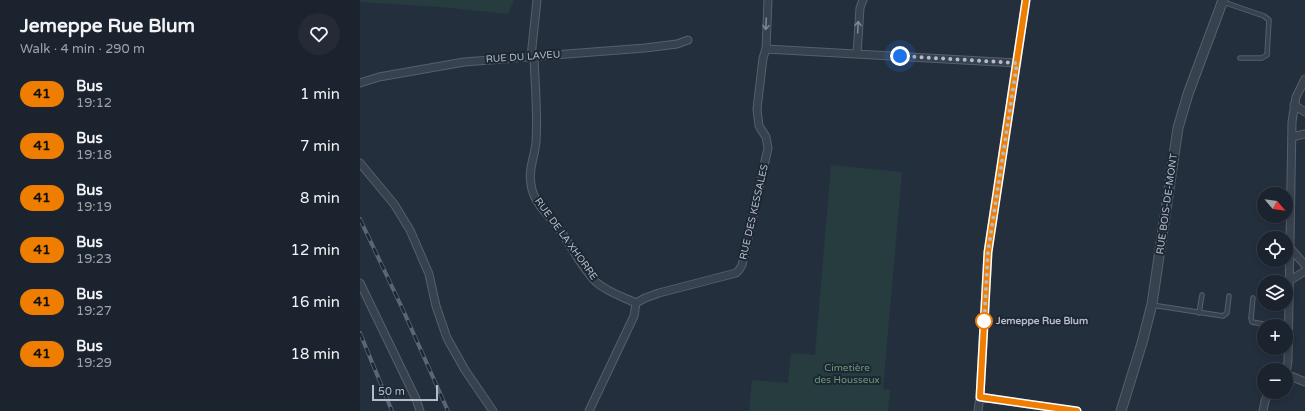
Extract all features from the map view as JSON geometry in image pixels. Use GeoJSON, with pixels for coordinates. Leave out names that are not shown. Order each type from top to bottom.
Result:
{"type":"FeatureCollection","features":[{"type":"Feature","properties":{"kind":"street","name":"RUE DE LA XHORRE"},"geometry":{"type":"LineString","coordinates":[[537,0],[532,57],[536,96],[536,143],[531,163],[530,178],[532,189],[539,204],[559,229],[584,268],[596,282],[606,289],[636,303]]}},
{"type":"Feature","properties":{"kind":"street","name":"RUE DES KESSALES"},"geometry":{"type":"LineString","coordinates":[[636,303],[651,295],[736,274],[742,265],[768,148],[766,137],[759,126],[757,108],[763,58],[766,49],[768,0]]}},
{"type":"Feature","properties":{"kind":"street"},"geometry":{"type":"LineString","coordinates":[[857,54],[860,8],[862,0]]}},
{"type":"Feature","properties":{"kind":"street"},"geometry":{"type":"LineString","coordinates":[[978,408],[980,397],[988,252],[1026,0]]}},
{"type":"Feature","properties":{"kind":"street","name":"RUE BOIS-DE-MONT"},"geometry":{"type":"LineString","coordinates":[[1121,411],[1152,305],[1178,128],[1188,94],[1223,1]]}},
{"type":"Feature","properties":{"kind":"street","name":"RUE DU LAVEU"},"geometry":{"type":"LineString","coordinates":[[360,83],[379,77],[451,63],[645,48],[677,44],[688,40]]}},
{"type":"Feature","properties":{"kind":"street"},"geometry":{"type":"LineString","coordinates":[[766,49],[1017,63]]}},
{"type":"Feature","properties":{"kind":"street"},"geometry":{"type":"LineString","coordinates":[[1290,231],[1292,122],[1296,97],[1305,79]]}},
{"type":"Feature","properties":{"kind":"street"},"geometry":{"type":"LineString","coordinates":[[1294,105],[1305,112]]}},
{"type":"Feature","properties":{"kind":"street"},"geometry":{"type":"LineString","coordinates":[[1292,136],[1305,134]]}},
{"type":"Feature","properties":{"kind":"street"},"geometry":{"type":"LineString","coordinates":[[360,163],[394,204],[410,230],[429,274],[436,306],[447,338],[465,370],[493,411]]}},
{"type":"Feature","properties":{"kind":"street"},"geometry":{"type":"LineString","coordinates":[[1293,251],[1305,265]]}},
{"type":"Feature","properties":{"kind":"street"},"geometry":{"type":"LineString","coordinates":[[1293,279],[1305,271]]}},
{"type":"Feature","properties":{"kind":"street"},"geometry":{"type":"LineString","coordinates":[[360,283],[416,399],[420,411]]}},
{"type":"Feature","properties":{"kind":"street"},"geometry":{"type":"LineString","coordinates":[[589,411],[634,316],[636,303]]}},
{"type":"Feature","properties":{"kind":"street"},"geometry":{"type":"LineString","coordinates":[[1293,377],[1305,382]]}},
{"type":"Feature","properties":{"kind":"street"},"geometry":{"type":"LineString","coordinates":[[980,397],[1077,411]]}},
{"type":"Feature","properties":{"kind":"street"},"geometry":{"type":"LineString","coordinates":[[1263,411],[1266,399]]}},
{"type":"Feature","properties":{"kind":"lane"},"geometry":{"type":"LineString","coordinates":[[1223,1],[1264,16],[1269,20],[1267,55],[1262,58],[1240,58]]}},
{"type":"Feature","properties":{"kind":"lane"},"geometry":{"type":"LineString","coordinates":[[1200,313],[1202,295]]}},
{"type":"Feature","properties":{"kind":"lane"},"geometry":{"type":"LineString","coordinates":[[1152,305],[1226,316],[1229,296]]}},
{"type":"Feature","properties":{"kind":"lane"},"geometry":{"type":"LineString","coordinates":[[1252,298],[1251,318],[1252,322],[1257,323]]}},
{"type":"Feature","properties":{"kind":"green space"},"geometry":{"type":"Polygon","coordinates":[[[360,0],[514,0],[508,14],[440,7],[360,2],[360,0]]]}},
{"type":"Feature","properties":{"kind":"green space","name":"Cimetière des Housseux"},"geometry":{"type":"Polygon","coordinates":[[[831,165],[902,172],[883,389],[890,390],[888,411],[749,411],[752,380],[788,383],[791,353],[815,355],[831,165]]]}},
{"type":"Feature","properties":{"kind":"railway"},"geometry":{"type":"LineString","coordinates":[[360,219],[404,312],[448,411]]}},
{"type":"Feature","properties":{"kind":"railway"},"geometry":{"type":"LineString","coordinates":[[360,333],[392,411]]}},
{"type":"Feature","properties":{"kind":"bus line","name":"41"},"geometry":{"type":"LineString","coordinates":[[1026,0],[988,252],[980,397],[1077,411]]}},
{"type":"Feature","properties":{"kind":"place","name":"Jemeppe Rue Blum"},"geometry":{"type":"Point","coordinates":[984,321]}},
{"type":"Feature","properties":{"kind":"route"},"geometry":{"type":"LineString","coordinates":[[900,56],[1017,63],[988,252],[984,325],[984,321]]}}]}
